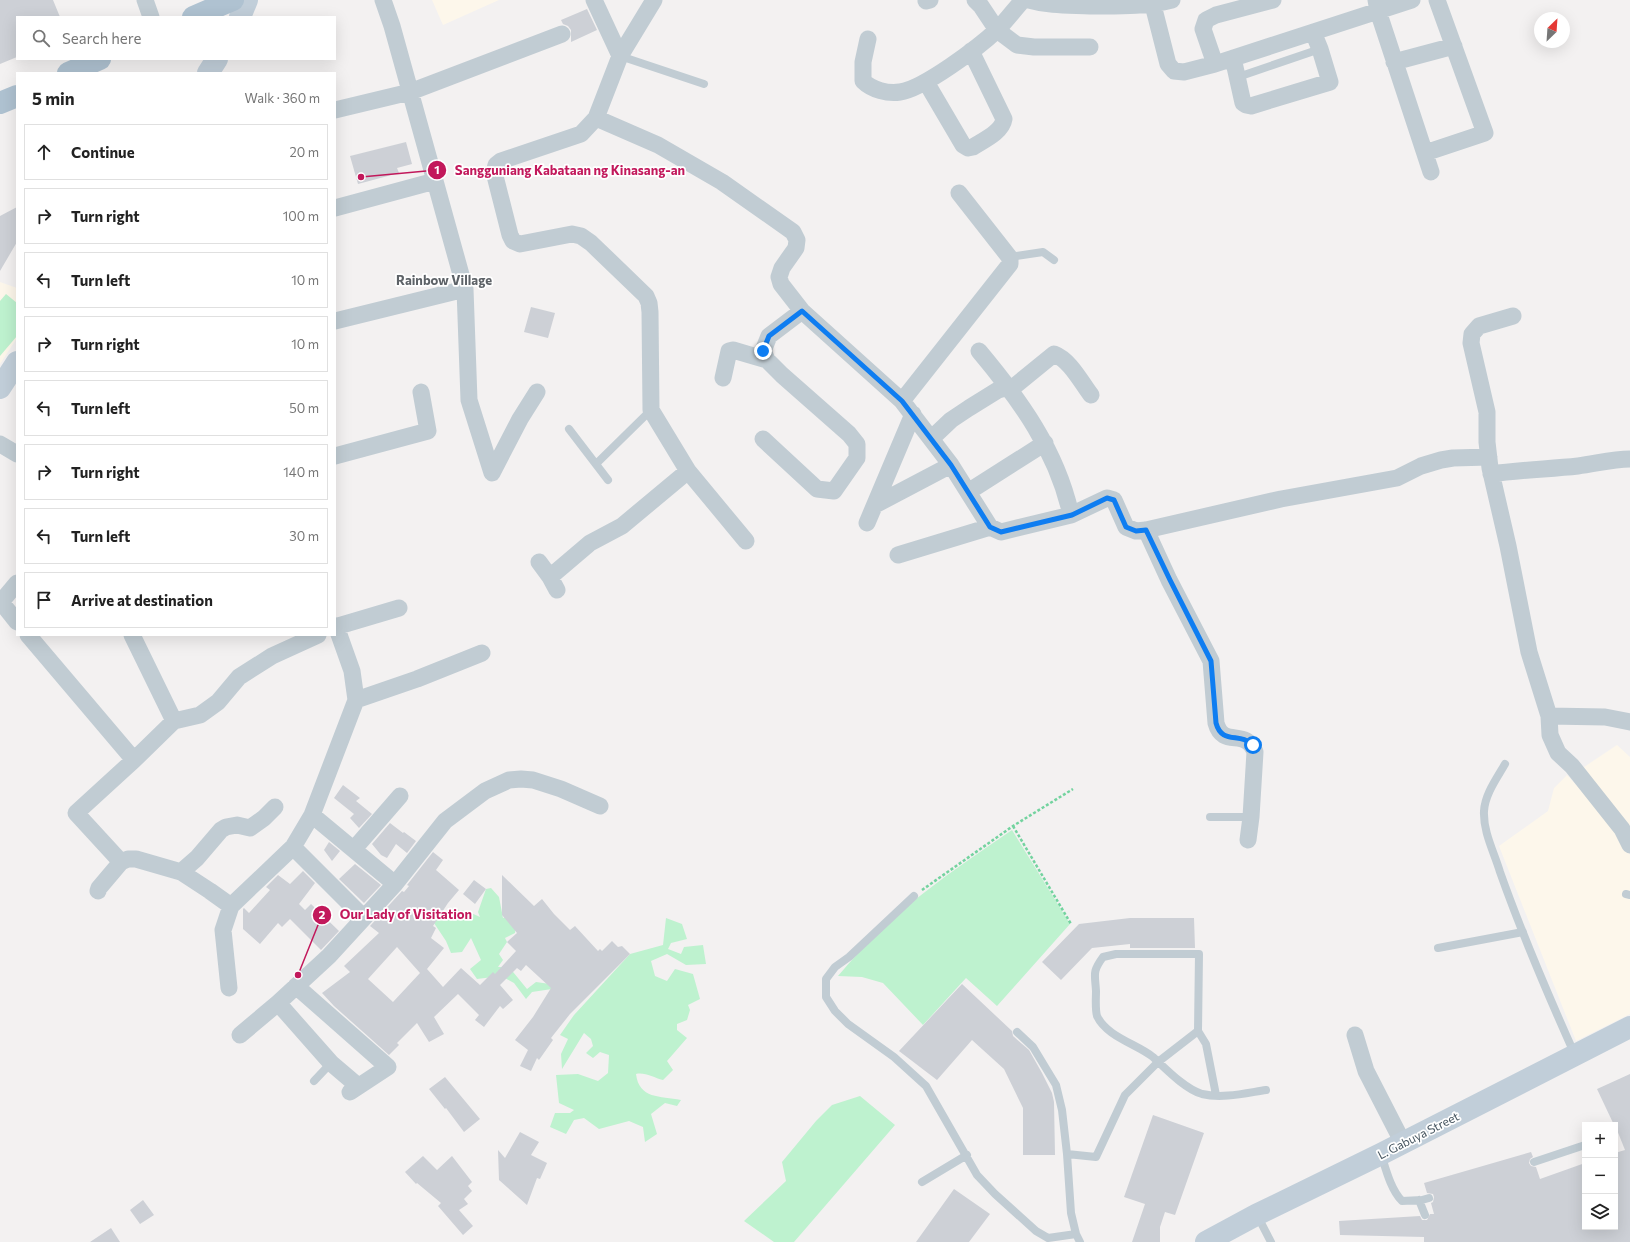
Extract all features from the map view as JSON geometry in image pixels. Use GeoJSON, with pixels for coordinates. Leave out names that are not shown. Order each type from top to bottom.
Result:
{"type":"FeatureCollection","features":[{"type":"Feature","properties":{"kind":"main road"},"geometry":{"type":"LineString","coordinates":[[200,9],[233,0]]}},
{"type":"Feature","properties":{"kind":"main road"},"geometry":{"type":"LineString","coordinates":[[70,72],[98,60]]}},
{"type":"Feature","properties":{"kind":"main road"},"geometry":{"type":"LineString","coordinates":[[0,103],[16,96]]}},
{"type":"Feature","properties":{"kind":"street"},"geometry":{"type":"LineString","coordinates":[[145,0],[151,16]]}},
{"type":"Feature","properties":{"kind":"street"},"geometry":{"type":"LineString","coordinates":[[240,16],[246,0]]}},
{"type":"Feature","properties":{"kind":"street"},"geometry":{"type":"LineString","coordinates":[[383,0],[392,26],[465,289],[469,400],[492,473],[536,392]]}},
{"type":"Feature","properties":{"kind":"street"},"geometry":{"type":"LineString","coordinates":[[594,0],[620,56]]}},
{"type":"Feature","properties":{"kind":"street"},"geometry":{"type":"LineString","coordinates":[[654,0],[620,56],[596,118],[581,134],[501,161],[496,165],[494,172],[510,235],[513,241],[520,244],[572,234],[581,236],[591,243],[646,296],[649,303],[650,312],[651,410],[688,471],[746,541]]}},
{"type":"Feature","properties":{"kind":"street"},"geometry":{"type":"LineString","coordinates":[[975,0],[981,6],[997,30],[1017,45],[1034,48],[1090,47]]}},
{"type":"Feature","properties":{"kind":"street"},"geometry":{"type":"LineString","coordinates":[[868,39],[863,62],[863,81],[869,87],[886,91],[900,92],[926,82],[971,51],[997,30],[1023,0]]}},
{"type":"Feature","properties":{"kind":"street"},"geometry":{"type":"LineString","coordinates":[[1029,0],[1046,5],[1125,6],[1153,5],[1172,0]]}},
{"type":"Feature","properties":{"kind":"street"},"geometry":{"type":"LineString","coordinates":[[1215,64],[1203,29],[1206,20],[1216,15],[1273,0]]}},
{"type":"Feature","properties":{"kind":"street"},"geometry":{"type":"LineString","coordinates":[[1153,5],[1168,64],[1174,71],[1184,72],[1215,64],[1313,32],[1377,6],[1412,0]]}},
{"type":"Feature","properties":{"kind":"street"},"geometry":{"type":"LineString","coordinates":[[1425,153],[1485,133],[1437,0]]}},
{"type":"Feature","properties":{"kind":"street"},"geometry":{"type":"LineString","coordinates":[[1377,6],[1431,172]]}},
{"type":"Feature","properties":{"kind":"street"},"geometry":{"type":"LineString","coordinates":[[1233,58],[1243,103],[1246,105],[1251,106],[1330,82],[1313,32]]}},
{"type":"Feature","properties":{"kind":"street"},"geometry":{"type":"LineString","coordinates":[[336,110],[410,92],[562,34]]}},
{"type":"Feature","properties":{"kind":"street"},"geometry":{"type":"LineString","coordinates":[[1394,62],[1454,46]]}},
{"type":"Feature","properties":{"kind":"street"},"geometry":{"type":"LineString","coordinates":[[926,82],[963,145],[968,148],[973,146],[1000,129],[1004,119],[971,51]]}},
{"type":"Feature","properties":{"kind":"street"},"geometry":{"type":"LineString","coordinates":[[209,72],[216,60]]}},
{"type":"Feature","properties":{"kind":"street"},"geometry":{"type":"LineString","coordinates":[[596,118],[665,148],[722,182],[793,232],[797,240],[796,248],[782,268],[779,277],[780,284],[802,311],[902,401],[951,465],[990,527],[1001,532],[1072,515],[1107,498],[1114,500],[1126,527],[1136,531],[1146,530],[1281,499],[1396,478],[1421,466],[1447,459],[1489,457]]}},
{"type":"Feature","properties":{"kind":"street"},"geometry":{"type":"LineString","coordinates":[[336,208],[435,181]]}},
{"type":"Feature","properties":{"kind":"street"},"geometry":{"type":"LineString","coordinates":[[902,401],[1010,264],[1010,258],[959,193]]}},
{"type":"Feature","properties":{"kind":"street"},"geometry":{"type":"LineString","coordinates":[[336,321],[465,289]]}},
{"type":"Feature","properties":{"kind":"street"},"geometry":{"type":"LineString","coordinates":[[763,439],[817,489],[824,491],[834,491],[857,458],[857,444],[849,434],[782,375],[767,360],[763,351],[769,336],[802,311]]}},
{"type":"Feature","properties":{"kind":"street"},"geometry":{"type":"LineString","coordinates":[[1513,316],[1479,326],[1472,334],[1471,344],[1487,412],[1491,474],[1508,546],[1529,652],[1549,716],[1550,735],[1558,753],[1572,766],[1622,829],[1630,845]]}},
{"type":"Feature","properties":{"kind":"street"},"geometry":{"type":"LineString","coordinates":[[723,378],[729,351],[733,350],[767,360]]}},
{"type":"Feature","properties":{"kind":"street"},"geometry":{"type":"LineString","coordinates":[[979,352],[1009,388],[1045,443],[1061,477],[1072,515]]}},
{"type":"Feature","properties":{"kind":"street"},"geometry":{"type":"LineString","coordinates":[[931,439],[951,420],[987,396],[998,390],[1009,388],[1021,381],[1054,354],[1063,360],[1091,395]]}},
{"type":"Feature","properties":{"kind":"street"},"geometry":{"type":"LineString","coordinates":[[0,388],[16,364]]}},
{"type":"Feature","properties":{"kind":"street"},"geometry":{"type":"LineString","coordinates":[[336,456],[428,431],[421,392]]}},
{"type":"Feature","properties":{"kind":"street"},"geometry":{"type":"LineString","coordinates":[[867,523],[913,414]]}},
{"type":"Feature","properties":{"kind":"street"},"geometry":{"type":"LineString","coordinates":[[968,492],[1045,443]]}},
{"type":"Feature","properties":{"kind":"street"},"geometry":{"type":"LineString","coordinates":[[0,444],[16,453]]}},
{"type":"Feature","properties":{"kind":"street"},"geometry":{"type":"LineString","coordinates":[[1491,474],[1531,469],[1579,466],[1621,459],[1630,459]]}},
{"type":"Feature","properties":{"kind":"street"},"geometry":{"type":"LineString","coordinates":[[875,505],[951,465]]}},
{"type":"Feature","properties":{"kind":"street"},"geometry":{"type":"LineString","coordinates":[[539,562],[554,584],[590,543],[622,526],[688,471]]}},
{"type":"Feature","properties":{"kind":"street"},"geometry":{"type":"LineString","coordinates":[[898,555],[990,527]]}},
{"type":"Feature","properties":{"kind":"street"},"geometry":{"type":"LineString","coordinates":[[1146,530],[1211,661],[1216,723],[1219,731],[1224,736],[1248,740],[1253,745],[1255,752],[1248,840]]}},
{"type":"Feature","properties":{"kind":"street"},"geometry":{"type":"LineString","coordinates":[[16,584],[1,602],[16,621]]}},
{"type":"Feature","properties":{"kind":"street"},"geometry":{"type":"LineString","coordinates":[[229,988],[223,930],[231,906],[293,847],[312,815],[356,700],[352,672],[336,627],[399,608]]}},
{"type":"Feature","properties":{"kind":"street"},"geometry":{"type":"LineString","coordinates":[[29,636],[134,760]]}},
{"type":"Feature","properties":{"kind":"street"},"geometry":{"type":"LineString","coordinates":[[132,636],[174,721]]}},
{"type":"Feature","properties":{"kind":"street"},"geometry":{"type":"LineString","coordinates":[[121,862],[76,813],[174,721],[200,714],[218,702],[239,677],[272,656],[316,636]]}},
{"type":"Feature","properties":{"kind":"street"},"geometry":{"type":"LineString","coordinates":[[356,700],[417,679],[482,653]]}},
{"type":"Feature","properties":{"kind":"street"},"geometry":{"type":"LineString","coordinates":[[1549,716],[1604,717],[1630,722]]}},
{"type":"Feature","properties":{"kind":"street"},"geometry":{"type":"LineString","coordinates":[[240,1035],[278,1003],[329,956],[395,884],[445,820],[485,791],[509,780],[533,780],[561,789],[600,806]]}},
{"type":"Feature","properties":{"kind":"street"},"geometry":{"type":"LineString","coordinates":[[354,849],[400,796]]}},
{"type":"Feature","properties":{"kind":"street"},"geometry":{"type":"LineString","coordinates":[[181,872],[196,858],[221,830],[230,825],[250,828],[264,818],[275,807]]}},
{"type":"Feature","properties":{"kind":"street"},"geometry":{"type":"LineString","coordinates":[[312,815],[395,884]]}},
{"type":"Feature","properties":{"kind":"street"},"geometry":{"type":"LineString","coordinates":[[293,847],[364,918]]}},
{"type":"Feature","properties":{"kind":"street"},"geometry":{"type":"LineString","coordinates":[[98,891],[121,862],[128,858],[181,872],[231,906]]}},
{"type":"Feature","properties":{"kind":"street"},"geometry":{"type":"LineString","coordinates":[[278,1003],[354,1089],[388,1067],[296,986]]}},
{"type":"Feature","properties":{"kind":"street","name":"L. Gabuya Street"},"geometry":{"type":"LineString","coordinates":[[1206,1242],[1256,1215],[1403,1143],[1630,1027]]}},
{"type":"Feature","properties":{"kind":"street"},"geometry":{"type":"LineString","coordinates":[[1355,1035],[1366,1072],[1403,1143]]}},
{"type":"Feature","properties":{"kind":"lane"},"geometry":{"type":"LineString","coordinates":[[1238,77],[1320,49]]}},
{"type":"Feature","properties":{"kind":"lane"},"geometry":{"type":"LineString","coordinates":[[620,56],[704,84]]}},
{"type":"Feature","properties":{"kind":"lane"},"geometry":{"type":"LineString","coordinates":[[1010,258],[1043,252],[1054,260]]}},
{"type":"Feature","properties":{"kind":"lane"},"geometry":{"type":"LineString","coordinates":[[596,464],[651,410]]}},
{"type":"Feature","properties":{"kind":"lane"},"geometry":{"type":"LineString","coordinates":[[569,429],[608,480]]}},
{"type":"Feature","properties":{"kind":"lane"},"geometry":{"type":"LineString","coordinates":[[1505,764],[1486,798],[1484,810],[1485,826],[1511,903],[1557,1018],[1575,1056]]}},
{"type":"Feature","properties":{"kind":"lane"},"geometry":{"type":"LineString","coordinates":[[1210,817],[1251,817]]}},
{"type":"Feature","properties":{"kind":"lane"},"geometry":{"type":"LineString","coordinates":[[914,896],[849,957],[835,967],[826,979],[826,997],[835,1011],[848,1024],[894,1057],[926,1086],[967,1155],[977,1175],[994,1194],[1036,1231],[1048,1238],[1076,1234]]}},
{"type":"Feature","properties":{"kind":"lane"},"geometry":{"type":"LineString","coordinates":[[1438,948],[1523,932]]}},
{"type":"Feature","properties":{"kind":"lane"},"geometry":{"type":"LineString","coordinates":[[1216,1095],[1206,1044],[1198,1031],[1199,954],[1116,954],[1103,957],[1095,968],[1097,1015],[1105,1026],[1124,1041],[1152,1056],[1179,1080],[1201,1094],[1216,1095],[1232,1095],[1266,1090]]}},
{"type":"Feature","properties":{"kind":"lane"},"geometry":{"type":"LineString","coordinates":[[1067,1154],[1096,1157],[1125,1095],[1158,1062],[1198,1031]]}},
{"type":"Feature","properties":{"kind":"lane"},"geometry":{"type":"LineString","coordinates":[[1017,1032],[1033,1047],[1056,1085],[1062,1110],[1067,1154],[1070,1214],[1080,1242]]}},
{"type":"Feature","properties":{"kind":"lane"},"geometry":{"type":"LineString","coordinates":[[314,1081],[331,1063]]}},
{"type":"Feature","properties":{"kind":"lane"},"geometry":{"type":"LineString","coordinates":[[1534,1162],[1582,1146]]}},
{"type":"Feature","properties":{"kind":"lane"},"geometry":{"type":"LineString","coordinates":[[1381,1154],[1398,1198],[1402,1202],[1429,1198]]}},
{"type":"Feature","properties":{"kind":"lane"},"geometry":{"type":"LineString","coordinates":[[922,1182],[967,1155]]}},
{"type":"Feature","properties":{"kind":"lane"},"geometry":{"type":"LineString","coordinates":[[1419,1200],[1425,1215]]}},
{"type":"Feature","properties":{"kind":"lane"},"geometry":{"type":"LineString","coordinates":[[1256,1215],[1272,1242]]}},
{"type":"Feature","properties":{"kind":"path"},"geometry":{"type":"LineString","coordinates":[[914,896],[1013,826],[1073,789]]}},
{"type":"Feature","properties":{"kind":"path"},"geometry":{"type":"LineString","coordinates":[[1013,826],[1071,924]]}},
{"type":"Feature","properties":{"kind":"shaded area"},"geometry":{"type":"Polygon","coordinates":[[[432,0],[499,0],[443,25],[432,0]]]}},
{"type":"Feature","properties":{"kind":"shaded area"},"geometry":{"type":"Polygon","coordinates":[[[0,282],[16,288],[16,340],[0,364],[0,282]]]}},
{"type":"Feature","properties":{"kind":"shaded area"},"geometry":{"type":"Polygon","coordinates":[[[1617,745],[1630,757],[1630,832],[1584,767],[1617,745]]]}},
{"type":"Feature","properties":{"kind":"shaded area"},"geometry":{"type":"Polygon","coordinates":[[[1567,775],[1618,831],[1630,855],[1630,1014],[1576,1041],[1499,846],[1548,811],[1554,788],[1567,775]]]}},
{"type":"Feature","properties":{"kind":"green space"},"geometry":{"type":"Polygon","coordinates":[[[6,294],[16,302],[16,337],[0,356],[0,301],[6,294]]]}},
{"type":"Feature","properties":{"kind":"green space"},"geometry":{"type":"Polygon","coordinates":[[[1012,830],[1070,924],[997,1006],[966,978],[923,1025],[883,983],[862,977],[838,976],[858,953],[890,921],[913,901],[968,860],[1012,830]]]}},
{"type":"Feature","properties":{"kind":"green space"},"geometry":{"type":"Polygon","coordinates":[[[491,888],[499,897],[503,918],[512,914],[516,920],[515,933],[505,938],[507,942],[499,954],[503,960],[498,967],[509,967],[527,989],[536,982],[550,984],[552,989],[532,992],[526,999],[514,983],[501,976],[477,979],[470,969],[481,960],[471,938],[462,952],[451,953],[446,941],[434,923],[450,908],[469,912],[480,917],[478,912],[486,889],[491,888]]]}},
{"type":"Feature","properties":{"kind":"green space"},"geometry":{"type":"Polygon","coordinates":[[[666,918],[682,924],[687,939],[671,943],[668,949],[681,954],[684,947],[703,945],[706,964],[686,965],[667,954],[651,961],[655,976],[667,981],[675,969],[693,974],[700,999],[688,1005],[690,1010],[687,1020],[677,1024],[677,1030],[687,1038],[667,1061],[673,1070],[663,1080],[646,1074],[636,1074],[641,1088],[646,1092],[658,1097],[681,1100],[677,1106],[665,1103],[651,1114],[657,1134],[645,1142],[643,1127],[629,1121],[599,1129],[584,1118],[574,1120],[566,1134],[550,1127],[555,1113],[570,1113],[574,1110],[559,1103],[556,1075],[578,1074],[598,1081],[608,1073],[609,1055],[600,1052],[593,1058],[586,1053],[593,1046],[591,1039],[584,1033],[562,1069],[561,1054],[568,1039],[560,1035],[574,1015],[630,954],[663,945],[666,918]]]}},
{"type":"Feature","properties":{"kind":"green space"},"geometry":{"type":"Polygon","coordinates":[[[860,1096],[895,1125],[794,1242],[774,1242],[744,1221],[786,1181],[782,1162],[816,1121],[832,1105],[860,1096]]]}},
{"type":"Feature","properties":{"kind":"building"},"geometry":{"type":"Polygon","coordinates":[[[0,0],[53,0],[60,16],[16,16],[16,57],[0,64],[0,0]]]}},
{"type":"Feature","properties":{"kind":"building"},"geometry":{"type":"Polygon","coordinates":[[[587,9],[597,30],[571,42],[571,30],[568,26],[563,24],[561,20],[587,9]]]}},
{"type":"Feature","properties":{"kind":"building"},"geometry":{"type":"Polygon","coordinates":[[[406,142],[412,164],[397,168],[399,173],[358,184],[350,156],[406,142]]]}},
{"type":"Feature","properties":{"kind":"building"},"geometry":{"type":"Polygon","coordinates":[[[16,208],[16,244],[0,271],[0,216],[16,208]]]}},
{"type":"Feature","properties":{"kind":"building"},"geometry":{"type":"Polygon","coordinates":[[[531,307],[555,313],[548,338],[524,332],[531,307]]]}},
{"type":"Feature","properties":{"kind":"building"},"geometry":{"type":"Polygon","coordinates":[[[343,785],[360,798],[356,801],[372,814],[359,828],[350,818],[354,814],[334,798],[343,785]]]}},
{"type":"Feature","properties":{"kind":"building"},"geometry":{"type":"Polygon","coordinates":[[[390,823],[416,841],[407,853],[396,844],[387,858],[381,855],[372,844],[390,823]]]}},
{"type":"Feature","properties":{"kind":"building"},"geometry":{"type":"Polygon","coordinates":[[[329,842],[340,851],[332,861],[324,850],[329,842]]]}},
{"type":"Feature","properties":{"kind":"building"},"geometry":{"type":"Polygon","coordinates":[[[433,852],[443,860],[436,870],[459,890],[448,903],[433,926],[436,928],[431,938],[444,948],[427,969],[443,987],[461,968],[480,985],[493,972],[495,974],[516,951],[507,942],[517,933],[502,915],[502,875],[534,906],[542,899],[570,930],[575,926],[598,951],[600,949],[602,951],[612,941],[618,947],[622,946],[630,954],[570,1014],[551,1038],[553,1040],[539,1060],[537,1058],[531,1071],[520,1066],[528,1050],[515,1040],[533,1017],[551,988],[526,965],[521,971],[517,968],[500,985],[513,1000],[503,1009],[500,1006],[484,1027],[475,1020],[479,1015],[458,994],[434,1017],[444,1034],[429,1042],[417,1023],[397,1043],[399,1045],[389,1055],[334,1006],[322,993],[350,972],[344,966],[379,933],[370,926],[402,891],[404,892],[409,886],[407,885],[433,852]],[[397,947],[368,979],[393,1002],[420,973],[397,947]]]}},
{"type":"Feature","properties":{"kind":"building"},"geometry":{"type":"Polygon","coordinates":[[[355,864],[381,885],[364,903],[339,879],[355,864]]]}},
{"type":"Feature","properties":{"kind":"building"},"geometry":{"type":"Polygon","coordinates":[[[303,871],[315,883],[299,904],[305,910],[311,904],[339,931],[321,950],[290,919],[282,927],[278,923],[260,944],[243,929],[243,909],[244,908],[249,913],[270,890],[266,887],[278,875],[290,884],[303,871]]]}},
{"type":"Feature","properties":{"kind":"building"},"geometry":{"type":"Polygon","coordinates":[[[474,880],[486,889],[475,904],[463,894],[474,880]]]}},
{"type":"Feature","properties":{"kind":"building"},"geometry":{"type":"Polygon","coordinates":[[[1130,918],[1194,918],[1195,948],[1130,948],[1130,944],[1092,948],[1061,980],[1042,962],[1079,924],[1130,918]]]}},
{"type":"Feature","properties":{"kind":"building"},"geometry":{"type":"Polygon","coordinates":[[[962,984],[1012,1031],[1013,1036],[1029,1050],[1042,1073],[1052,1093],[1054,1102],[1055,1155],[1023,1155],[1023,1108],[1004,1069],[972,1040],[937,1080],[899,1051],[962,984]]]}},
{"type":"Feature","properties":{"kind":"building"},"geometry":{"type":"Polygon","coordinates":[[[1630,1074],[1630,1242],[1424,1242],[1424,1237],[1340,1235],[1339,1221],[1420,1216],[1422,1220],[1427,1220],[1430,1214],[1434,1214],[1431,1203],[1433,1202],[1434,1197],[1433,1194],[1427,1193],[1424,1183],[1531,1152],[1533,1157],[1530,1159],[1529,1163],[1531,1166],[1536,1167],[1540,1179],[1582,1164],[1582,1230],[1618,1230],[1618,1152],[1625,1150],[1618,1132],[1618,1122],[1613,1122],[1597,1089],[1630,1074]]]}},
{"type":"Feature","properties":{"kind":"building"},"geometry":{"type":"Polygon","coordinates":[[[445,1077],[480,1119],[464,1132],[429,1089],[445,1077]]]}},
{"type":"Feature","properties":{"kind":"building"},"geometry":{"type":"Polygon","coordinates":[[[1153,1115],[1204,1133],[1175,1215],[1165,1212],[1160,1227],[1160,1242],[1132,1242],[1145,1204],[1124,1197],[1153,1115]]]}},
{"type":"Feature","properties":{"kind":"building"},"geometry":{"type":"Polygon","coordinates":[[[520,1132],[539,1142],[531,1155],[547,1163],[540,1179],[537,1178],[527,1205],[499,1180],[498,1150],[505,1158],[520,1132]]]}},
{"type":"Feature","properties":{"kind":"building"},"geometry":{"type":"Polygon","coordinates":[[[423,1156],[437,1170],[452,1156],[472,1182],[468,1186],[472,1191],[464,1199],[468,1204],[459,1210],[473,1226],[463,1235],[438,1206],[441,1203],[417,1183],[416,1184],[405,1172],[423,1156]]]}},
{"type":"Feature","properties":{"kind":"building"},"geometry":{"type":"Polygon","coordinates":[[[954,1189],[990,1214],[969,1242],[916,1242],[954,1189]]]}},
{"type":"Feature","properties":{"kind":"building"},"geometry":{"type":"Polygon","coordinates":[[[143,1200],[154,1215],[140,1224],[130,1210],[143,1200]]]}},
{"type":"Feature","properties":{"kind":"building"},"geometry":{"type":"Polygon","coordinates":[[[111,1228],[120,1242],[90,1242],[111,1228]]]}},
{"type":"Feature","properties":{"kind":"place","name":"Sangguniang Kabataan ng Kinasang-an"},"geometry":{"type":"Point","coordinates":[361,177]}},
{"type":"Feature","properties":{"kind":"place","name":"Our Lady of Visitation"},"geometry":{"type":"Point","coordinates":[298,975]}},
{"type":"Feature","properties":{"kind":"district","name":"Rainbow Village"},"geometry":{"type":"Point","coordinates":[444,280]}},
{"type":"Feature","properties":{"kind":"route"},"geometry":{"type":"LineString","coordinates":[[763,351],[769,336],[802,311],[902,401],[951,465],[990,527],[1001,532],[1072,515],[1102,499],[1107,498],[1114,500],[1126,527],[1130,530],[1136,531],[1146,530],[1211,661],[1216,723],[1219,731],[1224,736],[1248,740],[1253,745]]}}]}
